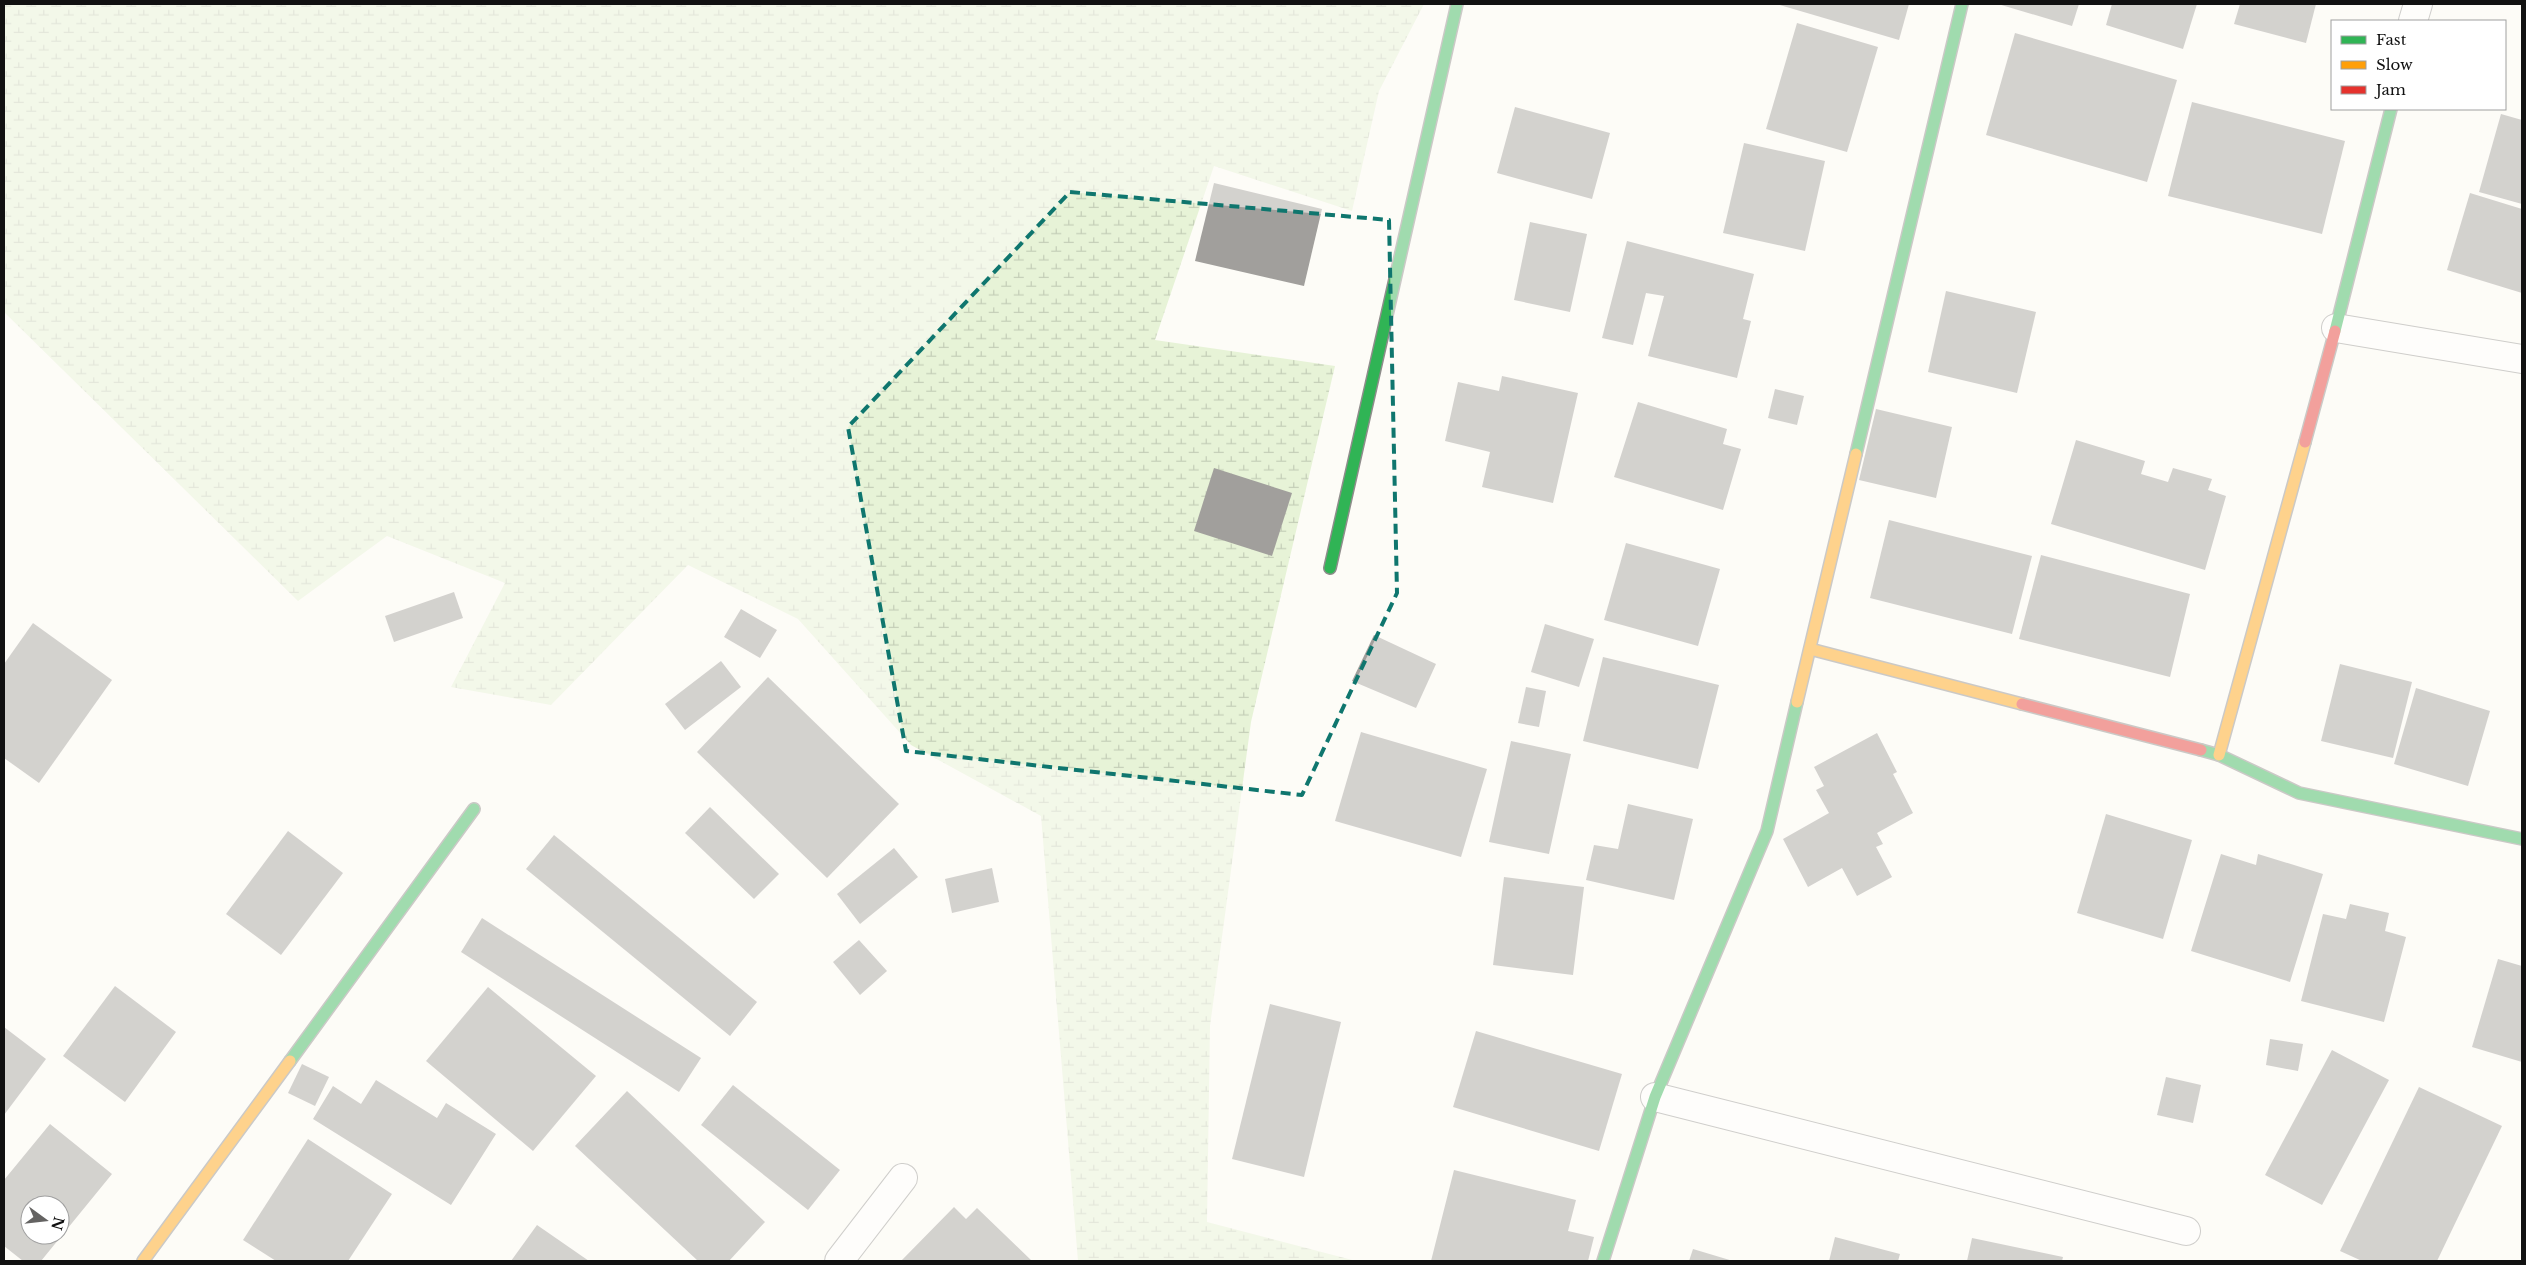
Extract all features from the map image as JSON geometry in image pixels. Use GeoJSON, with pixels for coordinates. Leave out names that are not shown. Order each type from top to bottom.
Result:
{"type":"FeatureCollection","features":[{"type":"Feature","properties":{"kind":"street"},"geometry":{"type":"LineString","coordinates":[[1330,568],[1457,4]]}},
{"type":"Feature","properties":{"kind":"street"},"geometry":{"type":"LineString","coordinates":[[1603,1261],[1655,1097],[1767,831],[1962,4]]}},
{"type":"Feature","properties":{"kind":"street"},"geometry":{"type":"LineString","coordinates":[[2413,20],[2418,4]]}},
{"type":"Feature","properties":{"kind":"street"},"geometry":{"type":"LineString","coordinates":[[2219,756],[2336,328],[2391,110]]}},
{"type":"Feature","properties":{"kind":"street"},"geometry":{"type":"LineString","coordinates":[[2336,328],[2522,359]]}},
{"type":"Feature","properties":{"kind":"street"},"geometry":{"type":"LineString","coordinates":[[1810,649],[2219,756],[2299,793],[2522,839]]}},
{"type":"Feature","properties":{"kind":"street"},"geometry":{"type":"LineString","coordinates":[[142,1261],[474,809]]}},
{"type":"Feature","properties":{"kind":"street"},"geometry":{"type":"LineString","coordinates":[[1655,1097],[2186,1231]]}},
{"type":"Feature","properties":{"kind":"street"},"geometry":{"type":"LineString","coordinates":[[839,1261],[903,1178]]}},
{"type":"Feature","properties":{"kind":"highlighted area"},"geometry":{"type":"Polygon","coordinates":[[[1070,192],[1389,220],[1397,593],[1302,795],[906,751],[848,427],[1070,192]]]}},
{"type":"Feature","properties":{"kind":"green space"},"geometry":{"type":"Polygon","coordinates":[[[4,4],[1424,4],[1379,91],[1352,211],[1214,166],[1155,340],[1335,366],[1251,722],[1210,1026],[1207,1222],[1356,1261],[1078,1261],[1041,816],[911,745],[798,619],[688,565],[551,705],[451,687],[505,583],[387,536],[298,601],[4,312],[4,4]]]}},
{"type":"Feature","properties":{"kind":"building"},"geometry":{"type":"Polygon","coordinates":[[[1776,4],[1909,4],[1899,40],[1776,4]]]}},
{"type":"Feature","properties":{"kind":"building"},"geometry":{"type":"Polygon","coordinates":[[[1998,4],[2079,4],[2072,26],[1998,4]]]}},
{"type":"Feature","properties":{"kind":"building"},"geometry":{"type":"Polygon","coordinates":[[[2112,4],[2197,4],[2183,49],[2106,25],[2112,4]]]}},
{"type":"Feature","properties":{"kind":"building"},"geometry":{"type":"Polygon","coordinates":[[[2240,4],[2316,4],[2306,43],[2234,24],[2240,4]]]}},
{"type":"Feature","properties":{"kind":"building"},"geometry":{"type":"Polygon","coordinates":[[[1797,23],[1878,47],[1847,152],[1766,129],[1797,23]]]}},
{"type":"Feature","properties":{"kind":"building"},"geometry":{"type":"Polygon","coordinates":[[[2015,33],[2177,80],[2147,182],[1986,135],[2015,33]]]}},
{"type":"Feature","properties":{"kind":"building"},"geometry":{"type":"Polygon","coordinates":[[[2192,102],[2345,141],[2322,234],[2168,196],[2192,102]]]}},
{"type":"Feature","properties":{"kind":"building"},"geometry":{"type":"Polygon","coordinates":[[[1515,107],[1610,133],[1592,199],[1497,173],[1515,107]]]}},
{"type":"Feature","properties":{"kind":"building"},"geometry":{"type":"Polygon","coordinates":[[[2501,114],[2522,120],[2522,204],[2479,192],[2501,114]]]}},
{"type":"Feature","properties":{"kind":"building"},"geometry":{"type":"Polygon","coordinates":[[[1744,143],[1825,161],[1805,251],[1723,233],[1744,143]]]}},
{"type":"Feature","properties":{"kind":"building"},"geometry":{"type":"Polygon","coordinates":[[[1214,183],[1322,209],[1304,286],[1195,261],[1214,183]]]}},
{"type":"Feature","properties":{"kind":"building"},"geometry":{"type":"Polygon","coordinates":[[[2470,193],[2522,209],[2522,293],[2447,270],[2470,193]]]}},
{"type":"Feature","properties":{"kind":"building"},"geometry":{"type":"Polygon","coordinates":[[[1530,222],[1587,234],[1570,312],[1514,300],[1530,222]]]}},
{"type":"Feature","properties":{"kind":"building"},"geometry":{"type":"Polygon","coordinates":[[[1627,241],[1754,274],[1743,319],[1751,321],[1737,378],[1648,356],[1664,296],[1646,293],[1633,345],[1602,338],[1627,241]]]}},
{"type":"Feature","properties":{"kind":"building"},"geometry":{"type":"Polygon","coordinates":[[[1946,291],[2036,312],[2017,393],[1928,372],[1946,291]]]}},
{"type":"Feature","properties":{"kind":"building"},"geometry":{"type":"Polygon","coordinates":[[[1502,376],[1578,393],[1553,503],[1482,487],[1490,452],[1445,441],[1458,382],[1499,391],[1502,376]]]}},
{"type":"Feature","properties":{"kind":"building"},"geometry":{"type":"Polygon","coordinates":[[[1775,389],[1804,396],[1797,425],[1768,418],[1775,389]]]}},
{"type":"Feature","properties":{"kind":"building"},"geometry":{"type":"Polygon","coordinates":[[[1638,402],[1727,429],[1723,444],[1741,449],[1723,510],[1614,477],[1638,402]]]}},
{"type":"Feature","properties":{"kind":"building"},"geometry":{"type":"Polygon","coordinates":[[[1876,409],[1952,427],[1936,498],[1859,480],[1876,409]]]}},
{"type":"Feature","properties":{"kind":"building"},"geometry":{"type":"Polygon","coordinates":[[[2076,440],[2145,461],[2141,474],[2168,482],[2173,468],[2212,479],[2208,490],[2226,496],[2205,570],[2051,524],[2076,440]]]}},
{"type":"Feature","properties":{"kind":"building"},"geometry":{"type":"Polygon","coordinates":[[[1214,468],[1292,493],[1272,556],[1194,531],[1214,468]]]}},
{"type":"Feature","properties":{"kind":"building"},"geometry":{"type":"Polygon","coordinates":[[[1889,520],[2032,556],[2012,634],[1870,598],[1889,520]]]}},
{"type":"Feature","properties":{"kind":"building"},"geometry":{"type":"Polygon","coordinates":[[[1626,543],[1720,569],[1698,646],[1604,620],[1626,543]]]}},
{"type":"Feature","properties":{"kind":"building"},"geometry":{"type":"Polygon","coordinates":[[[2041,555],[2190,594],[2170,677],[2019,639],[2041,555]]]}},
{"type":"Feature","properties":{"kind":"building"},"geometry":{"type":"Polygon","coordinates":[[[454,592],[463,618],[394,642],[385,616],[454,592]]]}},
{"type":"Feature","properties":{"kind":"building"},"geometry":{"type":"Polygon","coordinates":[[[741,609],[777,630],[760,658],[724,637],[741,609]]]}},
{"type":"Feature","properties":{"kind":"building"},"geometry":{"type":"Polygon","coordinates":[[[33,623],[112,680],[39,783],[4,758],[4,664],[33,623]]]}},
{"type":"Feature","properties":{"kind":"building"},"geometry":{"type":"Polygon","coordinates":[[[1545,624],[1594,639],[1579,687],[1531,672],[1545,624]]]}},
{"type":"Feature","properties":{"kind":"building"},"geometry":{"type":"Polygon","coordinates":[[[1374,635],[1436,664],[1416,708],[1352,681],[1374,635]]]}},
{"type":"Feature","properties":{"kind":"building"},"geometry":{"type":"Polygon","coordinates":[[[1603,657],[1719,685],[1698,769],[1583,741],[1603,657]]]}},
{"type":"Feature","properties":{"kind":"building"},"geometry":{"type":"Polygon","coordinates":[[[721,661],[741,687],[685,730],[665,704],[721,661]]]}},
{"type":"Feature","properties":{"kind":"building"},"geometry":{"type":"Polygon","coordinates":[[[2340,664],[2412,682],[2393,758],[2321,741],[2340,664]]]}},
{"type":"Feature","properties":{"kind":"building"},"geometry":{"type":"Polygon","coordinates":[[[768,677],[899,804],[827,878],[697,752],[768,677]]]}},
{"type":"Feature","properties":{"kind":"building"},"geometry":{"type":"Polygon","coordinates":[[[1526,687],[1546,691],[1539,727],[1518,723],[1526,687]]]}},
{"type":"Feature","properties":{"kind":"building"},"geometry":{"type":"Polygon","coordinates":[[[2416,688],[2490,711],[2468,786],[2394,764],[2416,688]]]}},
{"type":"Feature","properties":{"kind":"building"},"geometry":{"type":"Polygon","coordinates":[[[1361,732],[1487,769],[1461,857],[1335,821],[1361,732]]]}},
{"type":"Feature","properties":{"kind":"building"},"geometry":{"type":"Polygon","coordinates":[[[1877,733],[1897,772],[1893,774],[1913,813],[1877,833],[1883,844],[1876,847],[1892,877],[1857,896],[1842,868],[1808,887],[1783,839],[1829,813],[1816,790],[1824,786],[1814,767],[1877,733]]]}},
{"type":"Feature","properties":{"kind":"building"},"geometry":{"type":"Polygon","coordinates":[[[1511,741],[1571,754],[1549,854],[1489,842],[1511,741]]]}},
{"type":"Feature","properties":{"kind":"building"},"geometry":{"type":"Polygon","coordinates":[[[1628,804],[1693,819],[1674,900],[1586,880],[1594,845],[1618,849],[1628,804]]]}},
{"type":"Feature","properties":{"kind":"building"},"geometry":{"type":"Polygon","coordinates":[[[710,807],[779,874],[754,899],[685,833],[710,807]]]}},
{"type":"Feature","properties":{"kind":"building"},"geometry":{"type":"Polygon","coordinates":[[[2106,814],[2192,840],[2163,939],[2077,913],[2106,814]]]}},
{"type":"Feature","properties":{"kind":"building"},"geometry":{"type":"Polygon","coordinates":[[[288,831],[343,873],[281,955],[226,914],[288,831]]]}},
{"type":"Feature","properties":{"kind":"building"},"geometry":{"type":"Polygon","coordinates":[[[554,835],[757,1002],[730,1036],[526,869],[554,835]]]}},
{"type":"Feature","properties":{"kind":"building"},"geometry":{"type":"Polygon","coordinates":[[[894,848],[918,877],[860,924],[837,894],[894,848]]]}},
{"type":"Feature","properties":{"kind":"building"},"geometry":{"type":"Polygon","coordinates":[[[2221,854],[2256,865],[2258,854],[2323,874],[2290,982],[2191,951],[2221,854]]]}},
{"type":"Feature","properties":{"kind":"building"},"geometry":{"type":"Polygon","coordinates":[[[992,868],[999,902],[952,913],[945,879],[992,868]]]}},
{"type":"Feature","properties":{"kind":"building"},"geometry":{"type":"Polygon","coordinates":[[[1504,877],[1584,887],[1573,975],[1493,965],[1504,877]]]}},
{"type":"Feature","properties":{"kind":"building"},"geometry":{"type":"Polygon","coordinates":[[[2350,904],[2389,913],[2385,931],[2406,937],[2384,1022],[2301,1001],[2323,914],[2346,919],[2350,904]]]}},
{"type":"Feature","properties":{"kind":"building"},"geometry":{"type":"Polygon","coordinates":[[[482,918],[701,1058],[679,1092],[461,952],[482,918]]]}},
{"type":"Feature","properties":{"kind":"building"},"geometry":{"type":"Polygon","coordinates":[[[859,940],[887,971],[860,995],[833,962],[859,940]]]}},
{"type":"Feature","properties":{"kind":"building"},"geometry":{"type":"Polygon","coordinates":[[[2498,959],[2522,966],[2522,1062],[2472,1047],[2498,959]]]}},
{"type":"Feature","properties":{"kind":"building"},"geometry":{"type":"Polygon","coordinates":[[[115,986],[176,1032],[125,1102],[63,1056],[115,986]]]}},
{"type":"Feature","properties":{"kind":"building"},"geometry":{"type":"Polygon","coordinates":[[[488,987],[596,1076],[533,1151],[426,1061],[488,987]]]}},
{"type":"Feature","properties":{"kind":"building"},"geometry":{"type":"Polygon","coordinates":[[[1270,1004],[1341,1022],[1304,1177],[1232,1159],[1270,1004]]]}},
{"type":"Feature","properties":{"kind":"building"},"geometry":{"type":"Polygon","coordinates":[[[4,1027],[46,1059],[4,1115],[4,1027]]]}},
{"type":"Feature","properties":{"kind":"building"},"geometry":{"type":"Polygon","coordinates":[[[1476,1031],[1622,1074],[1599,1151],[1453,1107],[1476,1031]]]}},
{"type":"Feature","properties":{"kind":"building"},"geometry":{"type":"Polygon","coordinates":[[[2270,1039],[2303,1044],[2298,1071],[2266,1065],[2270,1039]]]}},
{"type":"Feature","properties":{"kind":"building"},"geometry":{"type":"Polygon","coordinates":[[[2332,1050],[2389,1080],[2322,1205],[2265,1175],[2332,1050]]]}},
{"type":"Feature","properties":{"kind":"building"},"geometry":{"type":"Polygon","coordinates":[[[302,1064],[329,1077],[315,1106],[288,1093],[302,1064]]]}},
{"type":"Feature","properties":{"kind":"building"},"geometry":{"type":"Polygon","coordinates":[[[2166,1077],[2201,1085],[2193,1123],[2157,1115],[2166,1077]]]}},
{"type":"Feature","properties":{"kind":"building"},"geometry":{"type":"Polygon","coordinates":[[[376,1080],[437,1118],[446,1103],[496,1134],[451,1205],[313,1119],[333,1086],[361,1104],[376,1080]]]}},
{"type":"Feature","properties":{"kind":"building"},"geometry":{"type":"Polygon","coordinates":[[[733,1085],[840,1170],[808,1210],[701,1125],[733,1085]]]}},
{"type":"Feature","properties":{"kind":"building"},"geometry":{"type":"Polygon","coordinates":[[[2419,1087],[2502,1126],[2437,1261],[2362,1261],[2340,1251],[2419,1087]]]}},
{"type":"Feature","properties":{"kind":"building"},"geometry":{"type":"Polygon","coordinates":[[[627,1091],[765,1222],[729,1261],[698,1261],[575,1146],[627,1091]]]}},
{"type":"Feature","properties":{"kind":"building"},"geometry":{"type":"Polygon","coordinates":[[[50,1124],[112,1174],[70,1225],[70,1195],[20,1195],[20,1245],[54,1245],[41,1261],[23,1261],[4,1246],[4,1180],[50,1124]]]}},
{"type":"Feature","properties":{"kind":"building"},"geometry":{"type":"Polygon","coordinates":[[[308,1139],[392,1194],[348,1261],[276,1261],[243,1240],[308,1139]]]}},
{"type":"Feature","properties":{"kind":"building"},"geometry":{"type":"Polygon","coordinates":[[[1454,1170],[1576,1200],[1568,1231],[1594,1237],[1588,1261],[1431,1261],[1454,1170]]]}},
{"type":"Feature","properties":{"kind":"building"},"geometry":{"type":"Polygon","coordinates":[[[954,1207],[966,1219],[977,1208],[1032,1261],[901,1261],[954,1207]]]}},
{"type":"Feature","properties":{"kind":"building"},"geometry":{"type":"Polygon","coordinates":[[[537,1225],[589,1261],[511,1261],[537,1225]]]}},
{"type":"Feature","properties":{"kind":"building"},"geometry":{"type":"Polygon","coordinates":[[[1835,1237],[1900,1254],[1898,1261],[1829,1261],[1835,1237]]]}},
{"type":"Feature","properties":{"kind":"building"},"geometry":{"type":"Polygon","coordinates":[[[1972,1238],[2063,1257],[2062,1261],[1967,1261],[1972,1238]]]}},
{"type":"Feature","properties":{"kind":"building"},"geometry":{"type":"Polygon","coordinates":[[[1693,1249],[1733,1261],[1689,1261],[1693,1249]]]}},
{"type":"Feature","properties":{"kind":"traffic: fast"},"geometry":{"type":"LineString","coordinates":[[1330,568],[1457,4]]}},
{"type":"Feature","properties":{"kind":"traffic: fast"},"geometry":{"type":"LineString","coordinates":[[1856,454],[1962,4]]}},
{"type":"Feature","properties":{"kind":"traffic: fast"},"geometry":{"type":"LineString","coordinates":[[2335,331],[2391,110]]}},
{"type":"Feature","properties":{"kind":"traffic: fast"},"geometry":{"type":"LineString","coordinates":[[1603,1261],[1655,1097],[1767,831],[1797,702]]}},
{"type":"Feature","properties":{"kind":"traffic: fast"},"geometry":{"type":"LineString","coordinates":[[2201,750],[2219,755],[2299,793],[2522,839]]}},
{"type":"Feature","properties":{"kind":"traffic: fast"},"geometry":{"type":"LineString","coordinates":[[290,1061],[474,809]]}},
{"type":"Feature","properties":{"kind":"traffic: slow"},"geometry":{"type":"LineString","coordinates":[[2219,755],[2305,442]]}},
{"type":"Feature","properties":{"kind":"traffic: slow"},"geometry":{"type":"LineString","coordinates":[[1797,702],[1856,454]]}},
{"type":"Feature","properties":{"kind":"traffic: slow"},"geometry":{"type":"LineString","coordinates":[[1810,649],[2022,704]]}},
{"type":"Feature","properties":{"kind":"traffic: slow"},"geometry":{"type":"LineString","coordinates":[[143,1261],[290,1061]]}},
{"type":"Feature","properties":{"kind":"traffic: jam"},"geometry":{"type":"LineString","coordinates":[[2305,442],[2335,331]]}},
{"type":"Feature","properties":{"kind":"traffic: jam"},"geometry":{"type":"LineString","coordinates":[[2022,704],[2201,750]]}}]}
